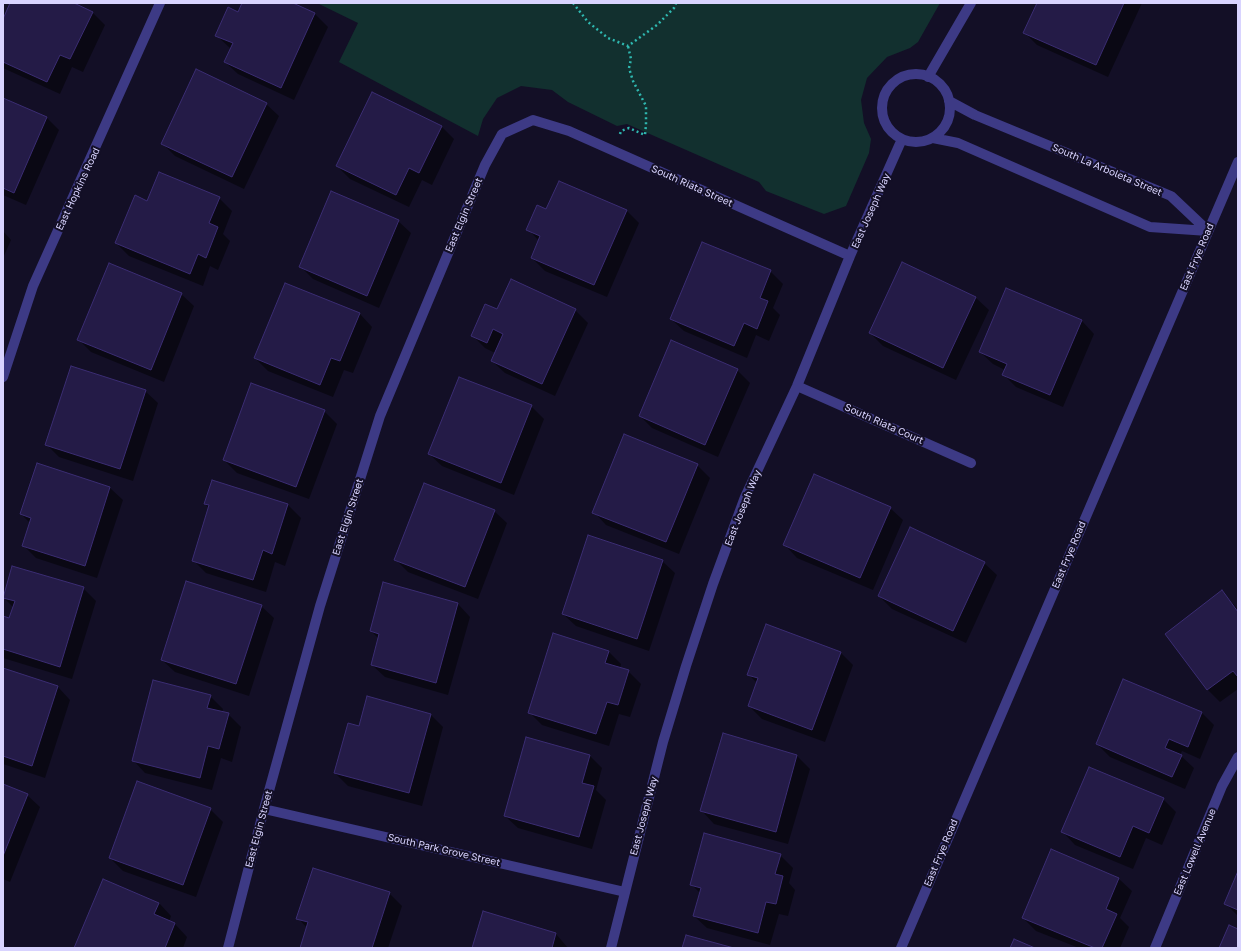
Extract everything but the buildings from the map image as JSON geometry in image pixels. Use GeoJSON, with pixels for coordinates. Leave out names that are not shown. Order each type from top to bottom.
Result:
{"type":"FeatureCollection","features":[{"type":"Feature","properties":{"kind":"street","name":"East Hopkins Road"},"geometry":{"type":"LineString","coordinates":[[3,377],[33,286],[160,3]]}},
{"type":"Feature","properties":{"kind":"street"},"geometry":{"type":"LineString","coordinates":[[928,76],[970,3]]}},
{"type":"Feature","properties":{"kind":"street"},"geometry":{"type":"LineString","coordinates":[[919,74],[928,76],[938,82],[945,90],[949,100],[950,112],[947,122],[941,131],[933,138],[923,142],[902,140],[888,128],[883,119],[882,109],[886,91],[892,84],[905,76],[919,74]]}},
{"type":"Feature","properties":{"kind":"street","name":"South La Arboleta Street"},"geometry":{"type":"LineString","coordinates":[[949,100],[976,115],[1171,196],[1208,231]]}},
{"type":"Feature","properties":{"kind":"street","name":"South Riata Street"},"geometry":{"type":"LineString","coordinates":[[533,120],[569,131],[850,256]]}},
{"type":"Feature","properties":{"kind":"street","name":"East Elgin Street"},"geometry":{"type":"LineString","coordinates":[[228,948],[264,809],[320,606],[380,416],[485,165],[502,134],[533,120]]}},
{"type":"Feature","properties":{"kind":"street"},"geometry":{"type":"LineString","coordinates":[[933,138],[958,143],[1150,227],[1208,231]]}},
{"type":"Feature","properties":{"kind":"street","name":"East Joseph Way"},"geometry":{"type":"LineString","coordinates":[[611,948],[663,742],[713,584],[746,497],[797,386],[850,256],[902,140]]}},
{"type":"Feature","properties":{"kind":"street","name":"East Frye Road"},"geometry":{"type":"LineString","coordinates":[[900,948],[1238,162]]}},
{"type":"Feature","properties":{"kind":"street","name":"South Riata Court"},"geometry":{"type":"LineString","coordinates":[[797,386],[971,463]]}},
{"type":"Feature","properties":{"kind":"street","name":"East Lowell Avenue"},"geometry":{"type":"LineString","coordinates":[[1155,948],[1222,786],[1238,757]]}},
{"type":"Feature","properties":{"kind":"street","name":"South Park Grove Street"},"geometry":{"type":"LineString","coordinates":[[264,809],[625,892]]}},
{"type":"Feature","properties":{"kind":"path"},"geometry":{"type":"LineString","coordinates":[[573,3],[588,22],[608,38],[628,46]]}},
{"type":"Feature","properties":{"kind":"path"},"geometry":{"type":"LineString","coordinates":[[628,46],[657,25],[674,8],[676,3]]}},
{"type":"Feature","properties":{"kind":"path"},"geometry":{"type":"LineString","coordinates":[[612,150],[621,131],[629,128],[645,135],[646,106],[629,68],[631,59],[628,46]]}},
{"type":"Feature","properties":{"kind":"green space"},"geometry":{"type":"Polygon","coordinates":[[[317,3],[940,3],[918,42],[910,48],[887,57],[867,78],[861,100],[864,123],[871,139],[869,153],[846,206],[824,214],[766,191],[759,182],[627,124],[617,126],[568,102],[552,90],[521,86],[497,98],[483,119],[478,136],[339,62],[358,23],[317,3]]]}}]}
